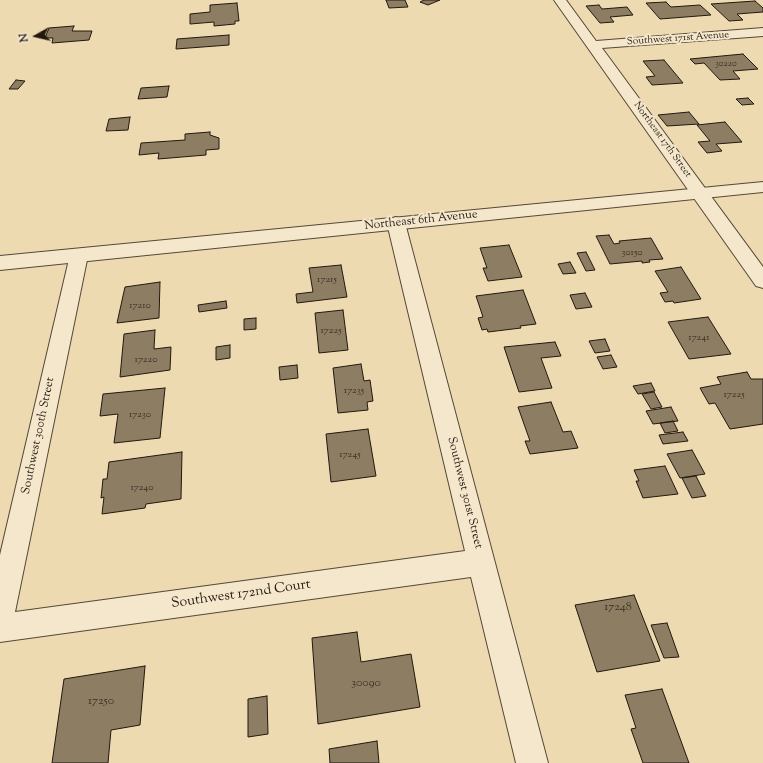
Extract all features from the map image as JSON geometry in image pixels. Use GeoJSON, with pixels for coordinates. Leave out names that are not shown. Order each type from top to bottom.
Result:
{"type":"FeatureCollection","features":[{"type":"Feature","properties":{"kind":"street","name":"Northeast 17th Street"},"geometry":{"type":"LineString","coordinates":[[560,0],[763,281]]}},
{"type":"Feature","properties":{"kind":"street","name":"Southwest 171st Avenue"},"geometry":{"type":"LineString","coordinates":[[593,45],[763,32]]}},
{"type":"Feature","properties":{"kind":"street","name":"Northeast 6th Avenue"},"geometry":{"type":"LineString","coordinates":[[0,263],[763,187]]}},
{"type":"Feature","properties":{"kind":"street","name":"Southwest 301st Street"},"geometry":{"type":"LineString","coordinates":[[396,223],[532,763]]}},
{"type":"Feature","properties":{"kind":"street","name":"Southwest 300th Street"},"geometry":{"type":"LineString","coordinates":[[0,616],[79,255]]}},
{"type":"Feature","properties":{"kind":"street","name":"Southwest 172nd Court"},"geometry":{"type":"LineString","coordinates":[[0,628],[482,562]]}},
{"type":"Feature","properties":{"kind":"building"},"geometry":{"type":"Polygon","coordinates":[[[386,0],[405,0],[408,7],[389,8],[386,0]]]}},
{"type":"Feature","properties":{"kind":"building"},"geometry":{"type":"Polygon","coordinates":[[[424,0],[440,0],[428,5],[420,2],[424,0]]]}},
{"type":"Feature","properties":{"kind":"building"},"geometry":{"type":"Polygon","coordinates":[[[755,1],[763,8],[763,12],[737,14],[743,20],[729,21],[711,4],[755,1]]]}},
{"type":"Feature","properties":{"kind":"building"},"geometry":{"type":"Polygon","coordinates":[[[666,2],[671,7],[700,5],[711,15],[660,19],[646,3],[666,2]]]}},
{"type":"Feature","properties":{"kind":"building"},"geometry":{"type":"Polygon","coordinates":[[[237,3],[239,21],[235,21],[235,24],[214,26],[214,22],[190,24],[190,14],[210,12],[210,5],[237,3]]]}},
{"type":"Feature","properties":{"kind":"building"},"geometry":{"type":"Polygon","coordinates":[[[599,5],[602,9],[627,7],[633,15],[610,17],[614,22],[600,23],[586,6],[599,5]]]}},
{"type":"Feature","properties":{"kind":"building"},"geometry":{"type":"Polygon","coordinates":[[[74,26],[72,31],[92,31],[89,40],[52,43],[53,38],[45,38],[49,28],[74,26]]]}},
{"type":"Feature","properties":{"kind":"building"},"geometry":{"type":"Polygon","coordinates":[[[229,35],[229,45],[176,49],[177,39],[229,35]]]}},
{"type":"Feature","properties":{"kind":"building"},"geometry":{"type":"Polygon","coordinates":[[[743,54],[758,69],[733,71],[740,79],[720,80],[704,63],[695,64],[690,59],[743,54]]]}},
{"type":"Feature","properties":{"kind":"building"},"geometry":{"type":"Polygon","coordinates":[[[664,60],[683,83],[652,85],[646,77],[655,76],[643,61],[664,60]]]}},
{"type":"Feature","properties":{"kind":"building"},"geometry":{"type":"Polygon","coordinates":[[[16,80],[25,81],[18,89],[9,89],[16,80]]]}},
{"type":"Feature","properties":{"kind":"building"},"geometry":{"type":"Polygon","coordinates":[[[169,86],[167,97],[138,99],[141,88],[169,86]]]}},
{"type":"Feature","properties":{"kind":"building"},"geometry":{"type":"Polygon","coordinates":[[[748,98],[754,104],[742,105],[736,99],[748,98]]]}},
{"type":"Feature","properties":{"kind":"building"},"geometry":{"type":"Polygon","coordinates":[[[689,112],[699,124],[667,126],[658,115],[689,112]]]}},
{"type":"Feature","properties":{"kind":"building"},"geometry":{"type":"Polygon","coordinates":[[[130,117],[128,130],[106,131],[109,119],[130,117]]]}},
{"type":"Feature","properties":{"kind":"building"},"geometry":{"type":"Polygon","coordinates":[[[725,122],[742,142],[716,144],[722,151],[707,153],[698,142],[710,141],[697,125],[725,122]]]}},
{"type":"Feature","properties":{"kind":"building"},"geometry":{"type":"Polygon","coordinates":[[[210,132],[210,135],[219,138],[219,149],[206,150],[206,155],[158,159],[159,153],[139,155],[141,143],[185,140],[185,134],[210,132]]]}},
{"type":"Feature","properties":{"kind":"building"},"geometry":{"type":"Polygon","coordinates":[[[609,235],[614,244],[620,243],[619,241],[651,238],[663,259],[649,260],[650,262],[642,263],[642,261],[610,264],[596,236],[609,235]]]}},
{"type":"Feature","properties":{"kind":"building"},"geometry":{"type":"Polygon","coordinates":[[[509,245],[522,277],[488,281],[483,268],[487,268],[480,248],[509,245]]]}},
{"type":"Feature","properties":{"kind":"building"},"geometry":{"type":"Polygon","coordinates":[[[586,252],[595,270],[586,271],[577,253],[586,252]]]}},
{"type":"Feature","properties":{"kind":"building"},"geometry":{"type":"Polygon","coordinates":[[[570,262],[576,273],[563,274],[558,264],[570,262]]]}},
{"type":"Feature","properties":{"kind":"building"},"geometry":{"type":"Polygon","coordinates":[[[341,265],[347,297],[297,303],[296,294],[313,292],[309,268],[341,265]]]}},
{"type":"Feature","properties":{"kind":"building"},"geometry":{"type":"Polygon","coordinates":[[[681,267],[701,299],[674,303],[673,301],[665,302],[660,293],[668,292],[655,271],[681,267]]]}},
{"type":"Feature","properties":{"kind":"building"},"geometry":{"type":"Polygon","coordinates":[[[160,282],[159,318],[117,323],[125,287],[160,282]]]}},
{"type":"Feature","properties":{"kind":"building"},"geometry":{"type":"Polygon","coordinates":[[[523,290],[536,324],[520,326],[521,328],[488,332],[487,329],[482,330],[478,318],[483,317],[476,296],[523,290]]]}},
{"type":"Feature","properties":{"kind":"building"},"geometry":{"type":"Polygon","coordinates":[[[585,293],[592,307],[576,309],[570,295],[585,293]]]}},
{"type":"Feature","properties":{"kind":"building"},"geometry":{"type":"Polygon","coordinates":[[[226,301],[227,308],[199,312],[198,305],[226,301]]]}},
{"type":"Feature","properties":{"kind":"building"},"geometry":{"type":"Polygon","coordinates":[[[343,310],[348,350],[319,353],[315,313],[343,310]]]}},
{"type":"Feature","properties":{"kind":"building"},"geometry":{"type":"Polygon","coordinates":[[[708,317],[731,354],[689,359],[668,322],[708,317]]]}},
{"type":"Feature","properties":{"kind":"building"},"geometry":{"type":"Polygon","coordinates":[[[256,318],[256,329],[244,330],[244,319],[256,318]]]}},
{"type":"Feature","properties":{"kind":"building"},"geometry":{"type":"Polygon","coordinates":[[[155,330],[154,349],[171,347],[170,370],[120,377],[124,334],[155,330]]]}},
{"type":"Feature","properties":{"kind":"building"},"geometry":{"type":"Polygon","coordinates":[[[605,339],[610,351],[595,353],[589,341],[605,339]]]}},
{"type":"Feature","properties":{"kind":"building"},"geometry":{"type":"Polygon","coordinates":[[[555,342],[561,356],[541,358],[552,388],[519,392],[504,347],[555,342]]]}},
{"type":"Feature","properties":{"kind":"building"},"geometry":{"type":"Polygon","coordinates":[[[230,345],[230,358],[216,360],[216,347],[230,345]]]}},
{"type":"Feature","properties":{"kind":"building"},"geometry":{"type":"Polygon","coordinates":[[[611,355],[617,367],[603,369],[597,357],[611,355]]]}},
{"type":"Feature","properties":{"kind":"building"},"geometry":{"type":"Polygon","coordinates":[[[361,364],[364,381],[370,380],[373,401],[367,402],[368,410],[338,413],[333,368],[361,364]]]}},
{"type":"Feature","properties":{"kind":"building"},"geometry":{"type":"Polygon","coordinates":[[[297,365],[298,378],[280,380],[279,367],[297,365]]]}},
{"type":"Feature","properties":{"kind":"building"},"geometry":{"type":"Polygon","coordinates":[[[747,372],[751,379],[763,379],[763,424],[730,429],[715,403],[709,404],[700,388],[721,384],[717,377],[747,372]]]}},
{"type":"Feature","properties":{"kind":"building"},"geometry":{"type":"Polygon","coordinates":[[[651,383],[655,391],[638,394],[633,386],[651,383]]]}},
{"type":"Feature","properties":{"kind":"building"},"geometry":{"type":"Polygon","coordinates":[[[165,388],[160,438],[114,443],[118,414],[100,416],[103,394],[165,388]]]}},
{"type":"Feature","properties":{"kind":"building"},"geometry":{"type":"Polygon","coordinates":[[[654,392],[662,407],[651,409],[642,394],[654,392]]]}},
{"type":"Feature","properties":{"kind":"building"},"geometry":{"type":"Polygon","coordinates":[[[551,402],[563,432],[571,431],[578,448],[530,454],[525,441],[530,441],[518,407],[551,402]]]}},
{"type":"Feature","properties":{"kind":"building"},"geometry":{"type":"Polygon","coordinates":[[[671,407],[678,421],[653,424],[646,411],[671,407]]]}},
{"type":"Feature","properties":{"kind":"building"},"geometry":{"type":"Polygon","coordinates":[[[673,421],[678,431],[665,433],[660,423],[673,421]]]}},
{"type":"Feature","properties":{"kind":"building"},"geometry":{"type":"Polygon","coordinates":[[[368,429],[376,476],[331,482],[326,434],[368,429]]]}},
{"type":"Feature","properties":{"kind":"building"},"geometry":{"type":"Polygon","coordinates":[[[683,432],[688,441],[663,444],[659,435],[683,432]]]}},
{"type":"Feature","properties":{"kind":"building"},"geometry":{"type":"Polygon","coordinates":[[[692,450],[705,474],[680,478],[667,454],[692,450]]]}},
{"type":"Feature","properties":{"kind":"building"},"geometry":{"type":"Polygon","coordinates":[[[182,452],[181,499],[146,504],[145,508],[102,514],[104,497],[101,498],[103,479],[107,479],[109,462],[182,452]]]}},
{"type":"Feature","properties":{"kind":"building"},"geometry":{"type":"Polygon","coordinates":[[[665,466],[678,494],[643,498],[636,481],[639,481],[634,470],[665,466]]]}},
{"type":"Feature","properties":{"kind":"building"},"geometry":{"type":"Polygon","coordinates":[[[696,476],[706,496],[692,498],[682,478],[696,476]]]}},
{"type":"Feature","properties":{"kind":"building"},"geometry":{"type":"Polygon","coordinates":[[[634,595],[660,661],[597,672],[575,605],[634,595]]]}},
{"type":"Feature","properties":{"kind":"building"},"geometry":{"type":"Polygon","coordinates":[[[667,623],[679,657],[664,658],[651,625],[667,623]]]}},
{"type":"Feature","properties":{"kind":"building"},"geometry":{"type":"Polygon","coordinates":[[[357,632],[361,662],[411,654],[420,707],[318,724],[312,638],[357,632]]]}},
{"type":"Feature","properties":{"kind":"building"},"geometry":{"type":"Polygon","coordinates":[[[145,666],[140,725],[111,730],[108,763],[52,763],[64,679],[145,666]]]}},
{"type":"Feature","properties":{"kind":"building"},"geometry":{"type":"Polygon","coordinates":[[[662,689],[689,763],[643,763],[631,729],[636,728],[625,695],[662,689]]]}},
{"type":"Feature","properties":{"kind":"building"},"geometry":{"type":"Polygon","coordinates":[[[267,696],[268,734],[248,737],[248,699],[267,696]]]}},
{"type":"Feature","properties":{"kind":"building"},"geometry":{"type":"Polygon","coordinates":[[[377,741],[379,763],[330,763],[329,749],[377,741]]]}}]}
